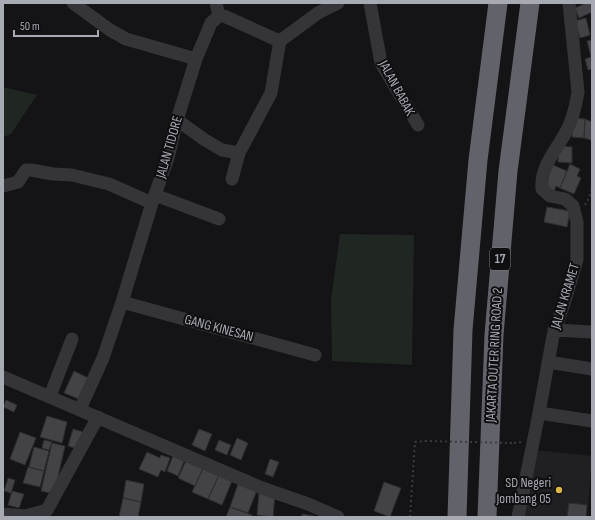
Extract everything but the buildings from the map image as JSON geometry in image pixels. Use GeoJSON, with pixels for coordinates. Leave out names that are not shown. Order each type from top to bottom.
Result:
{"type":"FeatureCollection","features":[{"type":"Feature","properties":{"kind":"highway","name":"17"},"geometry":{"type":"LineString","coordinates":[[457,517],[463,330],[478,160],[498,3]]}},
{"type":"Feature","properties":{"kind":"highway","name":"JAKARTA OUTER RING ROAD 2"},"geometry":{"type":"LineString","coordinates":[[487,517],[494,335],[508,171],[530,3]]}},
{"type":"Feature","properties":{"kind":"street"},"geometry":{"type":"LineString","coordinates":[[73,3],[117,35],[196,60]]}},
{"type":"Feature","properties":{"kind":"street"},"geometry":{"type":"LineString","coordinates":[[216,3],[219,16],[232,18],[280,40],[318,13],[338,3]]}},
{"type":"Feature","properties":{"kind":"street","name":"JALAN BABAK"},"geometry":{"type":"LineString","coordinates":[[370,3],[381,63],[418,125]]}},
{"type":"Feature","properties":{"kind":"street","name":"JALAN KRAMET"},"geometry":{"type":"LineString","coordinates":[[518,517],[554,330],[577,260],[577,222],[573,206],[565,199],[550,196],[542,189],[541,179],[547,164],[567,130],[578,92],[569,3]]}},
{"type":"Feature","properties":{"kind":"street","name":"JALAN TIDORE"},"geometry":{"type":"LineString","coordinates":[[80,409],[103,358],[122,302],[153,199],[168,158],[177,120],[196,60],[211,23],[219,16]]}},
{"type":"Feature","properties":{"kind":"street"},"geometry":{"type":"LineString","coordinates":[[232,179],[240,153],[270,93],[280,40]]}},
{"type":"Feature","properties":{"kind":"street"},"geometry":{"type":"LineString","coordinates":[[177,120],[222,150],[240,153]]}},
{"type":"Feature","properties":{"kind":"street"},"geometry":{"type":"LineString","coordinates":[[3,186],[18,182],[26,170],[72,175],[109,184],[219,219]]}},
{"type":"Feature","properties":{"kind":"street","name":"GANG KINESAN"},"geometry":{"type":"LineString","coordinates":[[122,302],[315,355]]}},
{"type":"Feature","properties":{"kind":"street"},"geometry":{"type":"LineString","coordinates":[[554,330],[592,332]]}},
{"type":"Feature","properties":{"kind":"street"},"geometry":{"type":"LineString","coordinates":[[50,396],[72,339]]}},
{"type":"Feature","properties":{"kind":"street"},"geometry":{"type":"LineString","coordinates":[[548,362],[592,369]]}},
{"type":"Feature","properties":{"kind":"street"},"geometry":{"type":"LineString","coordinates":[[3,377],[331,516]]}},
{"type":"Feature","properties":{"kind":"street"},"geometry":{"type":"LineString","coordinates":[[539,412],[592,421]]}},
{"type":"Feature","properties":{"kind":"street"},"geometry":{"type":"LineString","coordinates":[[3,514],[25,516],[47,510],[98,417]]}},
{"type":"Feature","properties":{"kind":"path"},"geometry":{"type":"LineString","coordinates":[[410,517],[415,442],[514,443]]}},
{"type":"Feature","properties":{"kind":"shaded area"},"geometry":{"type":"Polygon","coordinates":[[[3,87],[37,95],[11,134],[3,137],[3,87]]]}},
{"type":"Feature","properties":{"kind":"shaded area"},"geometry":{"type":"Polygon","coordinates":[[[340,234],[414,235],[412,365],[332,361],[331,300],[340,234]]]}},
{"type":"Feature","properties":{"kind":"shaded area","name":"SD Negeri Jombang 05"},"geometry":{"type":"Polygon","coordinates":[[[534,450],[592,456],[587,517],[524,517],[534,450]]]}},
{"type":"Feature","properties":{"kind":"place","name":"SD Negeri Jombang 05"},"geometry":{"type":"Point","coordinates":[559,490]}}]}
